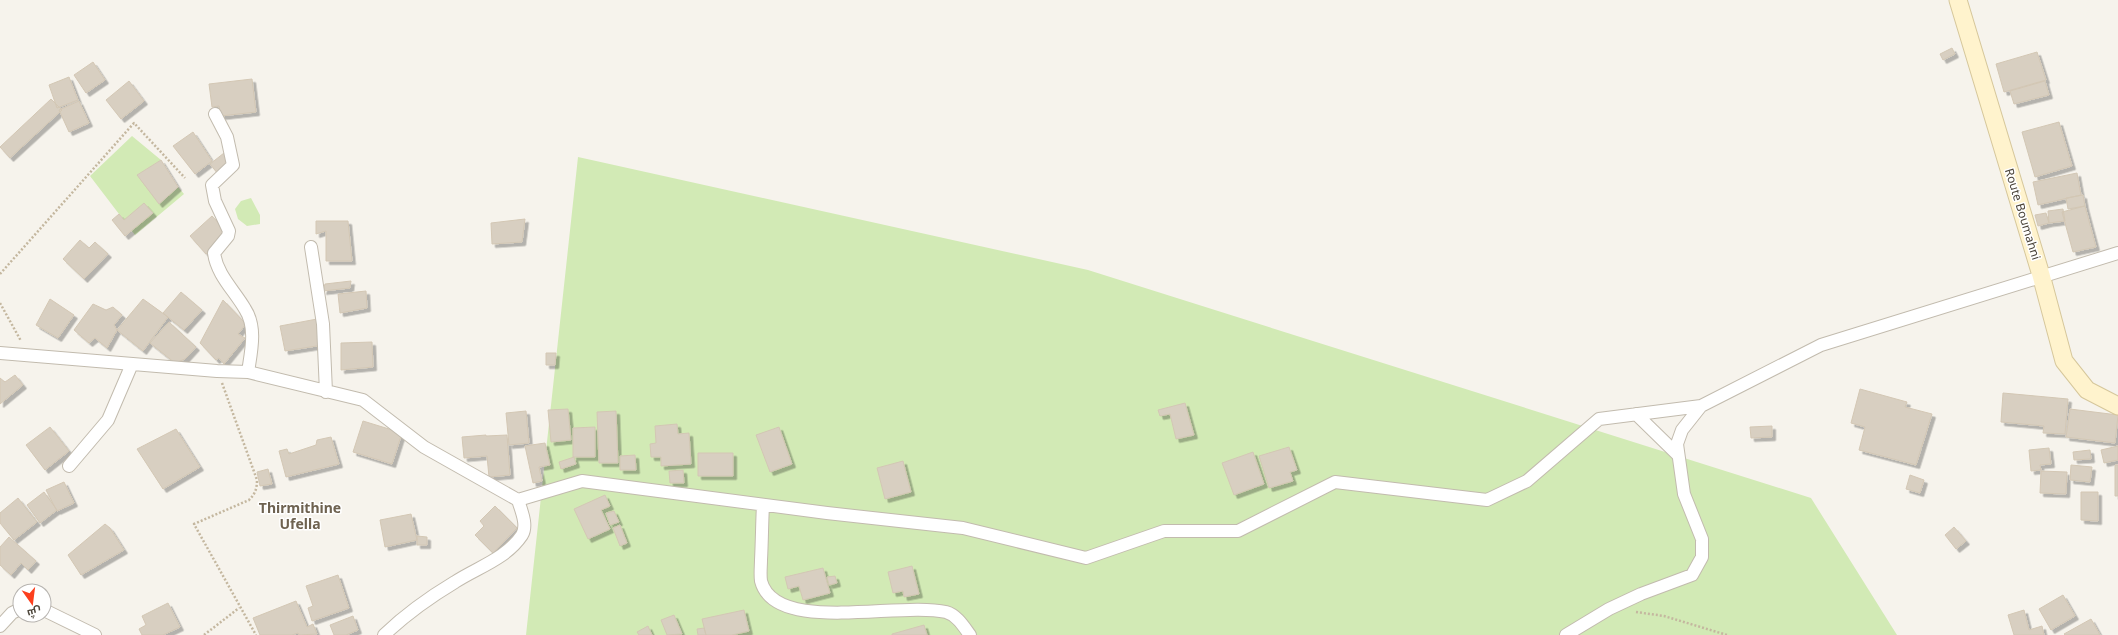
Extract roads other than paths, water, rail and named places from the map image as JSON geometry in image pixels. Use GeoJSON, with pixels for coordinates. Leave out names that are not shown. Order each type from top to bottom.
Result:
{"type":"FeatureCollection","features":[{"type":"Feature","properties":{"kind":"main road","name":"Route Boumahni"},"geometry":{"type":"LineString","coordinates":[[1958,0],[2041,275],[2064,360],[2088,390],[2118,406]]}},
{"type":"Feature","properties":{"kind":"street"},"geometry":{"type":"LineString","coordinates":[[215,114],[227,137],[233,165],[212,185],[215,201],[229,231],[228,236],[214,253],[215,261],[225,281],[246,309],[251,325],[252,342],[248,372]]}},
{"type":"Feature","properties":{"kind":"street"},"geometry":{"type":"LineString","coordinates":[[311,247],[323,324],[326,392]]}},
{"type":"Feature","properties":{"kind":"street"},"geometry":{"type":"LineString","coordinates":[[518,500],[582,481],[763,505],[963,528],[1086,558],[1164,532],[1238,531],[1335,482],[1487,500],[1527,481],[1599,419],[1701,406],[1821,345],[2041,275],[2118,253]]}},
{"type":"Feature","properties":{"kind":"street"},"geometry":{"type":"LineString","coordinates":[[0,353],[217,371],[248,372],[363,400],[424,447],[518,500],[524,517],[523,534],[499,558],[456,581],[401,619],[384,635]]}},
{"type":"Feature","properties":{"kind":"street"},"geometry":{"type":"LineString","coordinates":[[69,466],[108,420],[132,364]]}},
{"type":"Feature","properties":{"kind":"street"},"geometry":{"type":"LineString","coordinates":[[1566,635],[1609,609],[1641,594],[1692,575],[1702,557],[1702,539],[1684,494],[1677,444],[1682,430],[1701,406]]}},
{"type":"Feature","properties":{"kind":"street"},"geometry":{"type":"LineString","coordinates":[[1636,414],[1678,455]]}},
{"type":"Feature","properties":{"kind":"street"},"geometry":{"type":"LineString","coordinates":[[763,505],[761,580],[766,596],[777,609],[790,616],[833,620],[928,611],[947,612],[959,620],[970,635]]}},
{"type":"Feature","properties":{"kind":"street"},"geometry":{"type":"LineString","coordinates":[[0,626],[12,613]]}},
{"type":"Feature","properties":{"kind":"street"},"geometry":{"type":"LineString","coordinates":[[52,614],[95,635]]}},
{"type":"Feature","properties":{"kind":"district","name":"Thirmithine Ufella"},"geometry":{"type":"Point","coordinates":[300,516]}}]}
